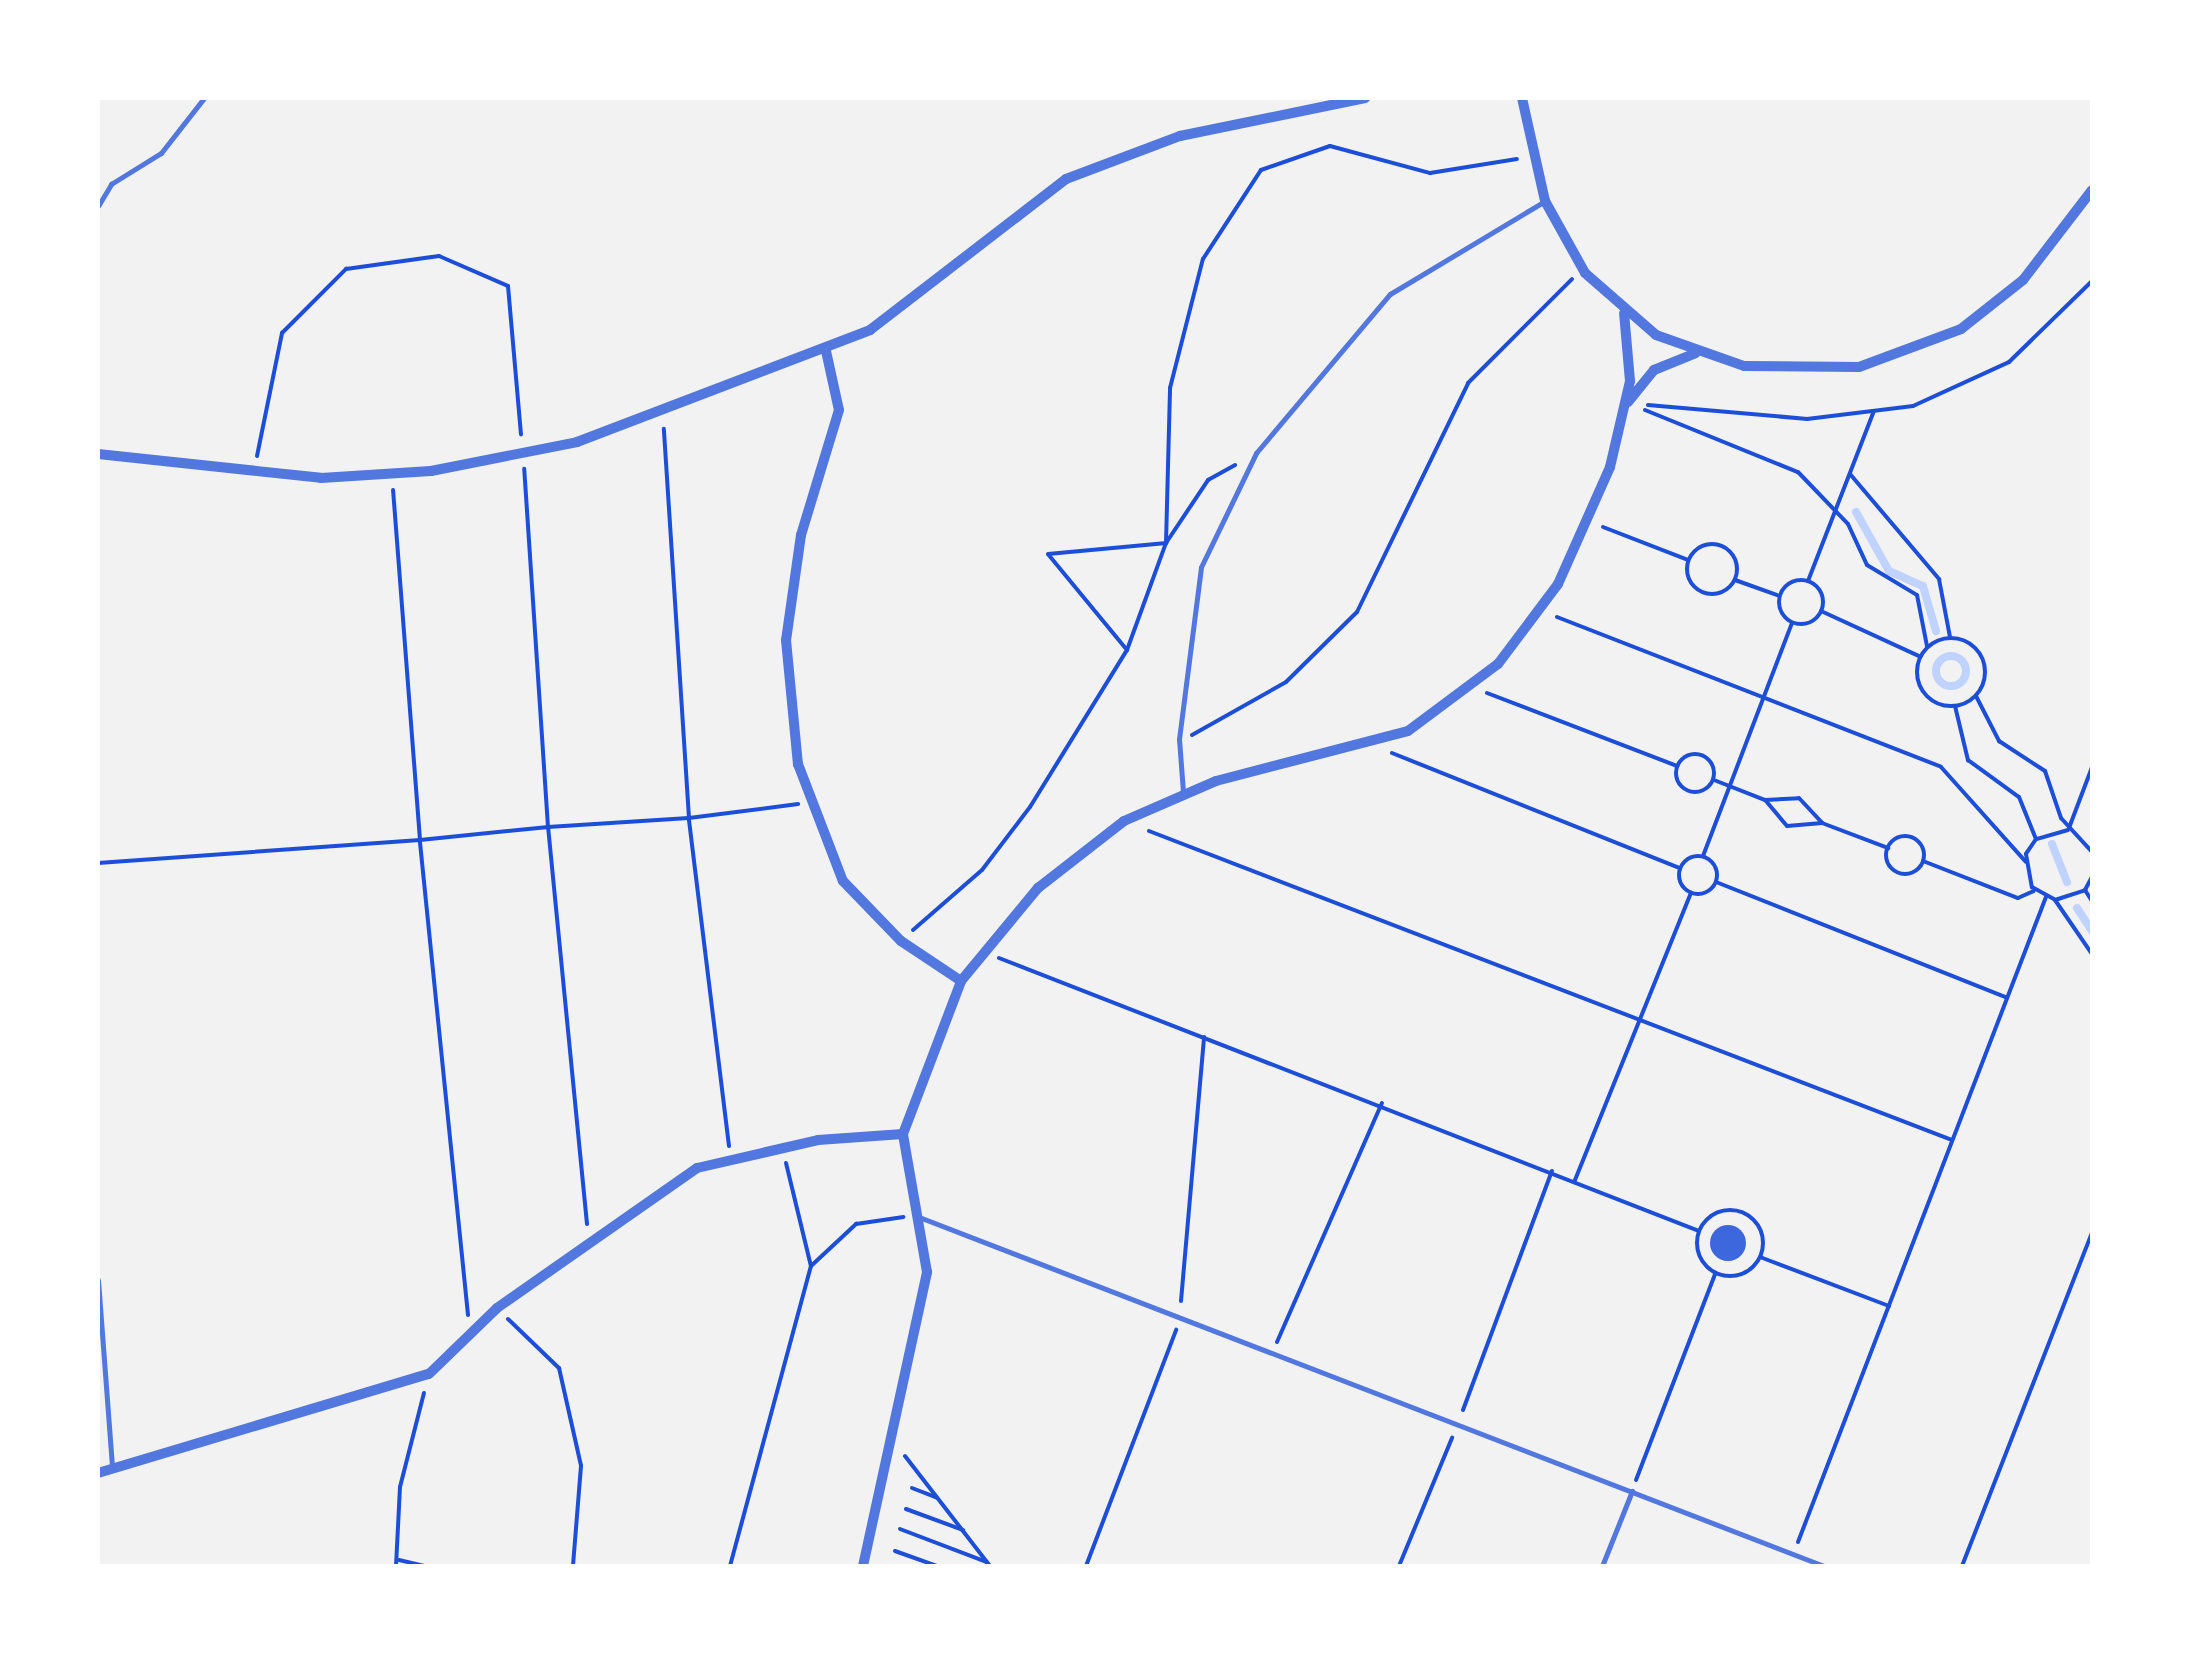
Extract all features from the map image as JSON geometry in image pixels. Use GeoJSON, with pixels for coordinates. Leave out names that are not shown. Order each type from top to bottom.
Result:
{"type":"FeatureCollection","features":[{"type":"Feature","properties":{"kind":"street"},"geometry":{"type":"LineString","coordinates":[[98,454],[257,477],[392,475],[523,456],[663,413],[826,351],[897,315],[1066,179],[1180,136],[1364,98]]}},
{"type":"Feature","properties":{"kind":"street"},"geometry":{"type":"LineString","coordinates":[[1522,98],[1545,201],[1585,272],[1624,313],[1696,353],[1804,372],[1910,352],[2012,289],[2091,196]]}},
{"type":"Feature","properties":{"kind":"street"},"geometry":{"type":"LineString","coordinates":[[862,1566],[893,1452],[928,1272],[903,1134],[961,981],[980,951],[1038,888],[1124,821],[1183,792],[1372,745],[1473,688],[1540,611],[1590,522],[1627,403],[1624,313]]}},
{"type":"Feature","properties":{"kind":"street"},"geometry":{"type":"LineString","coordinates":[[826,351],[838,410],[801,535],[786,640],[798,764],[843,881],[901,941],[961,981]]}},
{"type":"Feature","properties":{"kind":"street"},"geometry":{"type":"LineString","coordinates":[[1627,403],[1654,370],[1696,353]]}},
{"type":"Feature","properties":{"kind":"street"},"geometry":{"type":"LineString","coordinates":[[98,1473],[429,1374],[497,1308],[697,1168],[782,1149],[903,1134]]}},
{"type":"Feature","properties":{"kind":"lane"},"geometry":{"type":"LineString","coordinates":[[98,206],[112,184],[161,153],[204,98]]}},
{"type":"Feature","properties":{"kind":"lane"},"geometry":{"type":"LineString","coordinates":[[1183,792],[1179,740],[1202,567],[1256,453],[1390,294],[1545,201]]}},
{"type":"Feature","properties":{"kind":"lane"},"geometry":{"type":"LineString","coordinates":[[916,1216],[1824,1566]]}},
{"type":"Feature","properties":{"kind":"lane"},"geometry":{"type":"LineString","coordinates":[[98,1280],[112,1468]]}},
{"type":"Feature","properties":{"kind":"lane"},"geometry":{"type":"LineString","coordinates":[[1602,1566],[1632,1491]]}},
{"type":"Feature","properties":{"kind":"lane"},"geometry":{"type":"LineString","coordinates":[[1788,1566],[1792,1555]]}},
{"type":"Feature","properties":{"kind":"path"},"geometry":{"type":"LineString","coordinates":[[1166,543],[1170,388],[1202,259],[1261,170],[1330,146],[1430,173],[1532,156]]}},
{"type":"Feature","properties":{"kind":"path"},"geometry":{"type":"LineString","coordinates":[[257,477],[258,419],[282,332],[346,269],[439,256],[508,286],[548,828],[589,1244]]}},
{"type":"Feature","properties":{"kind":"path"},"geometry":{"type":"LineString","coordinates":[[1179,740],[1226,724],[1286,682],[1356,612],[1468,383],[1585,272]]}},
{"type":"Feature","properties":{"kind":"path"},"geometry":{"type":"LineString","coordinates":[[1627,403],[1807,419],[1914,406],[2009,362],[2092,282]]}},
{"type":"Feature","properties":{"kind":"path"},"geometry":{"type":"LineString","coordinates":[[1627,403],[1798,472],[1833,508],[1867,566],[1917,595],[1927,646]]}},
{"type":"Feature","properties":{"kind":"path"},"geometry":{"type":"LineString","coordinates":[[1779,596],[1808,581],[1833,508],[1874,411]]}},
{"type":"Feature","properties":{"kind":"path"},"geometry":{"type":"LineString","coordinates":[[663,413],[689,818],[730,1160]]}},
{"type":"Feature","properties":{"kind":"path"},"geometry":{"type":"LineString","coordinates":[[901,941],[982,870],[1128,650],[1166,543],[1208,480],[1256,453]]}},
{"type":"Feature","properties":{"kind":"path"},"geometry":{"type":"LineString","coordinates":[[1850,474],[1938,579],[1950,637]]}},
{"type":"Feature","properties":{"kind":"path"},"geometry":{"type":"LineString","coordinates":[[392,475],[420,840],[470,1334]]}},
{"type":"Feature","properties":{"kind":"path"},"geometry":{"type":"LineString","coordinates":[[1590,522],[1688,560]]}},
{"type":"Feature","properties":{"kind":"path"},"geometry":{"type":"LineString","coordinates":[[1128,650],[1048,554],[1166,543]]}},
{"type":"Feature","properties":{"kind":"path"},"geometry":{"type":"LineString","coordinates":[[1688,560],[1698,547],[1722,545],[1734,556],[1735,580]]}},
{"type":"Feature","properties":{"kind":"path"},"geometry":{"type":"LineString","coordinates":[[1688,560],[1698,591],[1715,594],[1735,580]]}},
{"type":"Feature","properties":{"kind":"path"},"geometry":{"type":"LineString","coordinates":[[1735,580],[1779,596],[1792,623]]}},
{"type":"Feature","properties":{"kind":"path"},"geometry":{"type":"LineString","coordinates":[[1808,581],[1820,590],[1821,611]]}},
{"type":"Feature","properties":{"kind":"path"},"geometry":{"type":"LineString","coordinates":[[1540,611],[1940,766],[2026,862],[2036,890],[2046,898],[2055,900],[2085,890],[2092,877]]}},
{"type":"Feature","properties":{"kind":"path"},"geometry":{"type":"LineString","coordinates":[[1680,868],[1703,856],[1792,623],[1821,611],[1920,656]]}},
{"type":"Feature","properties":{"kind":"path"},"geometry":{"type":"LineString","coordinates":[[1950,637],[1980,653],[1985,676],[1976,696],[1954,706],[1922,692],[1920,656],[1927,646],[1950,637]]}},
{"type":"Feature","properties":{"kind":"path"},"geometry":{"type":"LineString","coordinates":[[1473,688],[1678,766],[1702,755],[1714,780]]}},
{"type":"Feature","properties":{"kind":"path"},"geometry":{"type":"LineString","coordinates":[[1976,696],[1999,741],[2045,771],[2068,830],[2092,852]]}},
{"type":"Feature","properties":{"kind":"path"},"geometry":{"type":"LineString","coordinates":[[1954,706],[1968,760],[2019,796],[2036,839],[2026,862]]}},
{"type":"Feature","properties":{"kind":"path"},"geometry":{"type":"LineString","coordinates":[[1372,745],[1680,868],[1691,893]]}},
{"type":"Feature","properties":{"kind":"path"},"geometry":{"type":"LineString","coordinates":[[1678,766],[1686,790],[1714,780],[1766,800],[1800,798],[1822,823]]}},
{"type":"Feature","properties":{"kind":"path"},"geometry":{"type":"LineString","coordinates":[[2068,830],[2092,767]]}},
{"type":"Feature","properties":{"kind":"path"},"geometry":{"type":"LineString","coordinates":[[1766,800],[1786,826],[1822,823],[1888,848],[1915,839],[1923,861]]}},
{"type":"Feature","properties":{"kind":"path"},"geometry":{"type":"LineString","coordinates":[[98,863],[689,818],[813,802]]}},
{"type":"Feature","properties":{"kind":"path"},"geometry":{"type":"LineString","coordinates":[[1124,821],[1952,1140]]}},
{"type":"Feature","properties":{"kind":"path"},"geometry":{"type":"LineString","coordinates":[[2036,839],[2068,830]]}},
{"type":"Feature","properties":{"kind":"path"},"geometry":{"type":"LineString","coordinates":[[1888,848],[1898,872],[1923,861],[2018,898],[2036,890]]}},
{"type":"Feature","properties":{"kind":"path"},"geometry":{"type":"LineString","coordinates":[[1703,856],[1716,882],[2007,998]]}},
{"type":"Feature","properties":{"kind":"path"},"geometry":{"type":"LineString","coordinates":[[1575,1180],[1691,893],[1716,882]]}},
{"type":"Feature","properties":{"kind":"path"},"geometry":{"type":"LineString","coordinates":[[2085,890],[2092,901]]}},
{"type":"Feature","properties":{"kind":"path"},"geometry":{"type":"LineString","coordinates":[[1792,1555],[2046,898]]}},
{"type":"Feature","properties":{"kind":"path"},"geometry":{"type":"LineString","coordinates":[[2055,900],[2092,954]]}},
{"type":"Feature","properties":{"kind":"path"},"geometry":{"type":"LineString","coordinates":[[980,951],[1382,1104],[1699,1231]]}},
{"type":"Feature","properties":{"kind":"path"},"geometry":{"type":"LineString","coordinates":[[1272,1354],[1382,1104]]}},
{"type":"Feature","properties":{"kind":"path"},"geometry":{"type":"LineString","coordinates":[[730,1566],[811,1266],[782,1149]]}},
{"type":"Feature","properties":{"kind":"path"},"geometry":{"type":"LineString","coordinates":[[1399,1566],[1458,1422],[1552,1171]]}},
{"type":"Feature","properties":{"kind":"path"},"geometry":{"type":"LineString","coordinates":[[1722,1211],[1742,1212],[1758,1226],[1760,1256],[1739,1275],[1715,1274],[1698,1253],[1699,1231],[1722,1211]]}},
{"type":"Feature","properties":{"kind":"path"},"geometry":{"type":"LineString","coordinates":[[811,1266],[856,1224],[916,1216]]}},
{"type":"Feature","properties":{"kind":"path"},"geometry":{"type":"LineString","coordinates":[[1962,1566],[2092,1233]]}},
{"type":"Feature","properties":{"kind":"path"},"geometry":{"type":"LineString","coordinates":[[1760,1256],[1889,1306]]}},
{"type":"Feature","properties":{"kind":"path"},"geometry":{"type":"LineString","coordinates":[[1632,1491],[1715,1274]]}},
{"type":"Feature","properties":{"kind":"path"},"geometry":{"type":"LineString","coordinates":[[497,1308],[559,1368],[581,1466],[573,1566]]}},
{"type":"Feature","properties":{"kind":"path"},"geometry":{"type":"LineString","coordinates":[[424,1566],[397,1563],[400,1487],[429,1374]]}},
{"type":"Feature","properties":{"kind":"path"},"geometry":{"type":"LineString","coordinates":[[893,1452],[908,1456],[989,1564]]}},
{"type":"Feature","properties":{"kind":"path"},"geometry":{"type":"LineString","coordinates":[[912,1488],[939,1498]]}},
{"type":"Feature","properties":{"kind":"path"},"geometry":{"type":"LineString","coordinates":[[906,1509],[963,1530]]}},
{"type":"Feature","properties":{"kind":"path"},"geometry":{"type":"LineString","coordinates":[[900,1529],[989,1564]]}},
{"type":"Feature","properties":{"kind":"path"},"geometry":{"type":"LineString","coordinates":[[895,1550],[937,1566]]}},
{"type":"Feature","properties":{"kind":"building"},"geometry":{"type":"Polygon","coordinates":[[[1728,1225],[1741,1230],[1746,1243],[1741,1256],[1728,1261],[1715,1256],[1710,1243],[1715,1230],[1728,1225]]]}},
{"type":"Feature","properties":{"kind":"waterway"},"geometry":{"type":"LineString","coordinates":[[1856,512],[1889,571],[1923,586],[1936,631]]}},
{"type":"Feature","properties":{"kind":"waterway"},"geometry":{"type":"LineString","coordinates":[[1951,656],[1962,660],[1966,671],[1962,682],[1951,686],[1940,682],[1936,671],[1940,660],[1951,656]]}},
{"type":"Feature","properties":{"kind":"waterway"},"geometry":{"type":"LineString","coordinates":[[2052,844],[2067,882]]}},
{"type":"Feature","properties":{"kind":"waterway"},"geometry":{"type":"LineString","coordinates":[[2077,908],[2092,931]]}}]}
